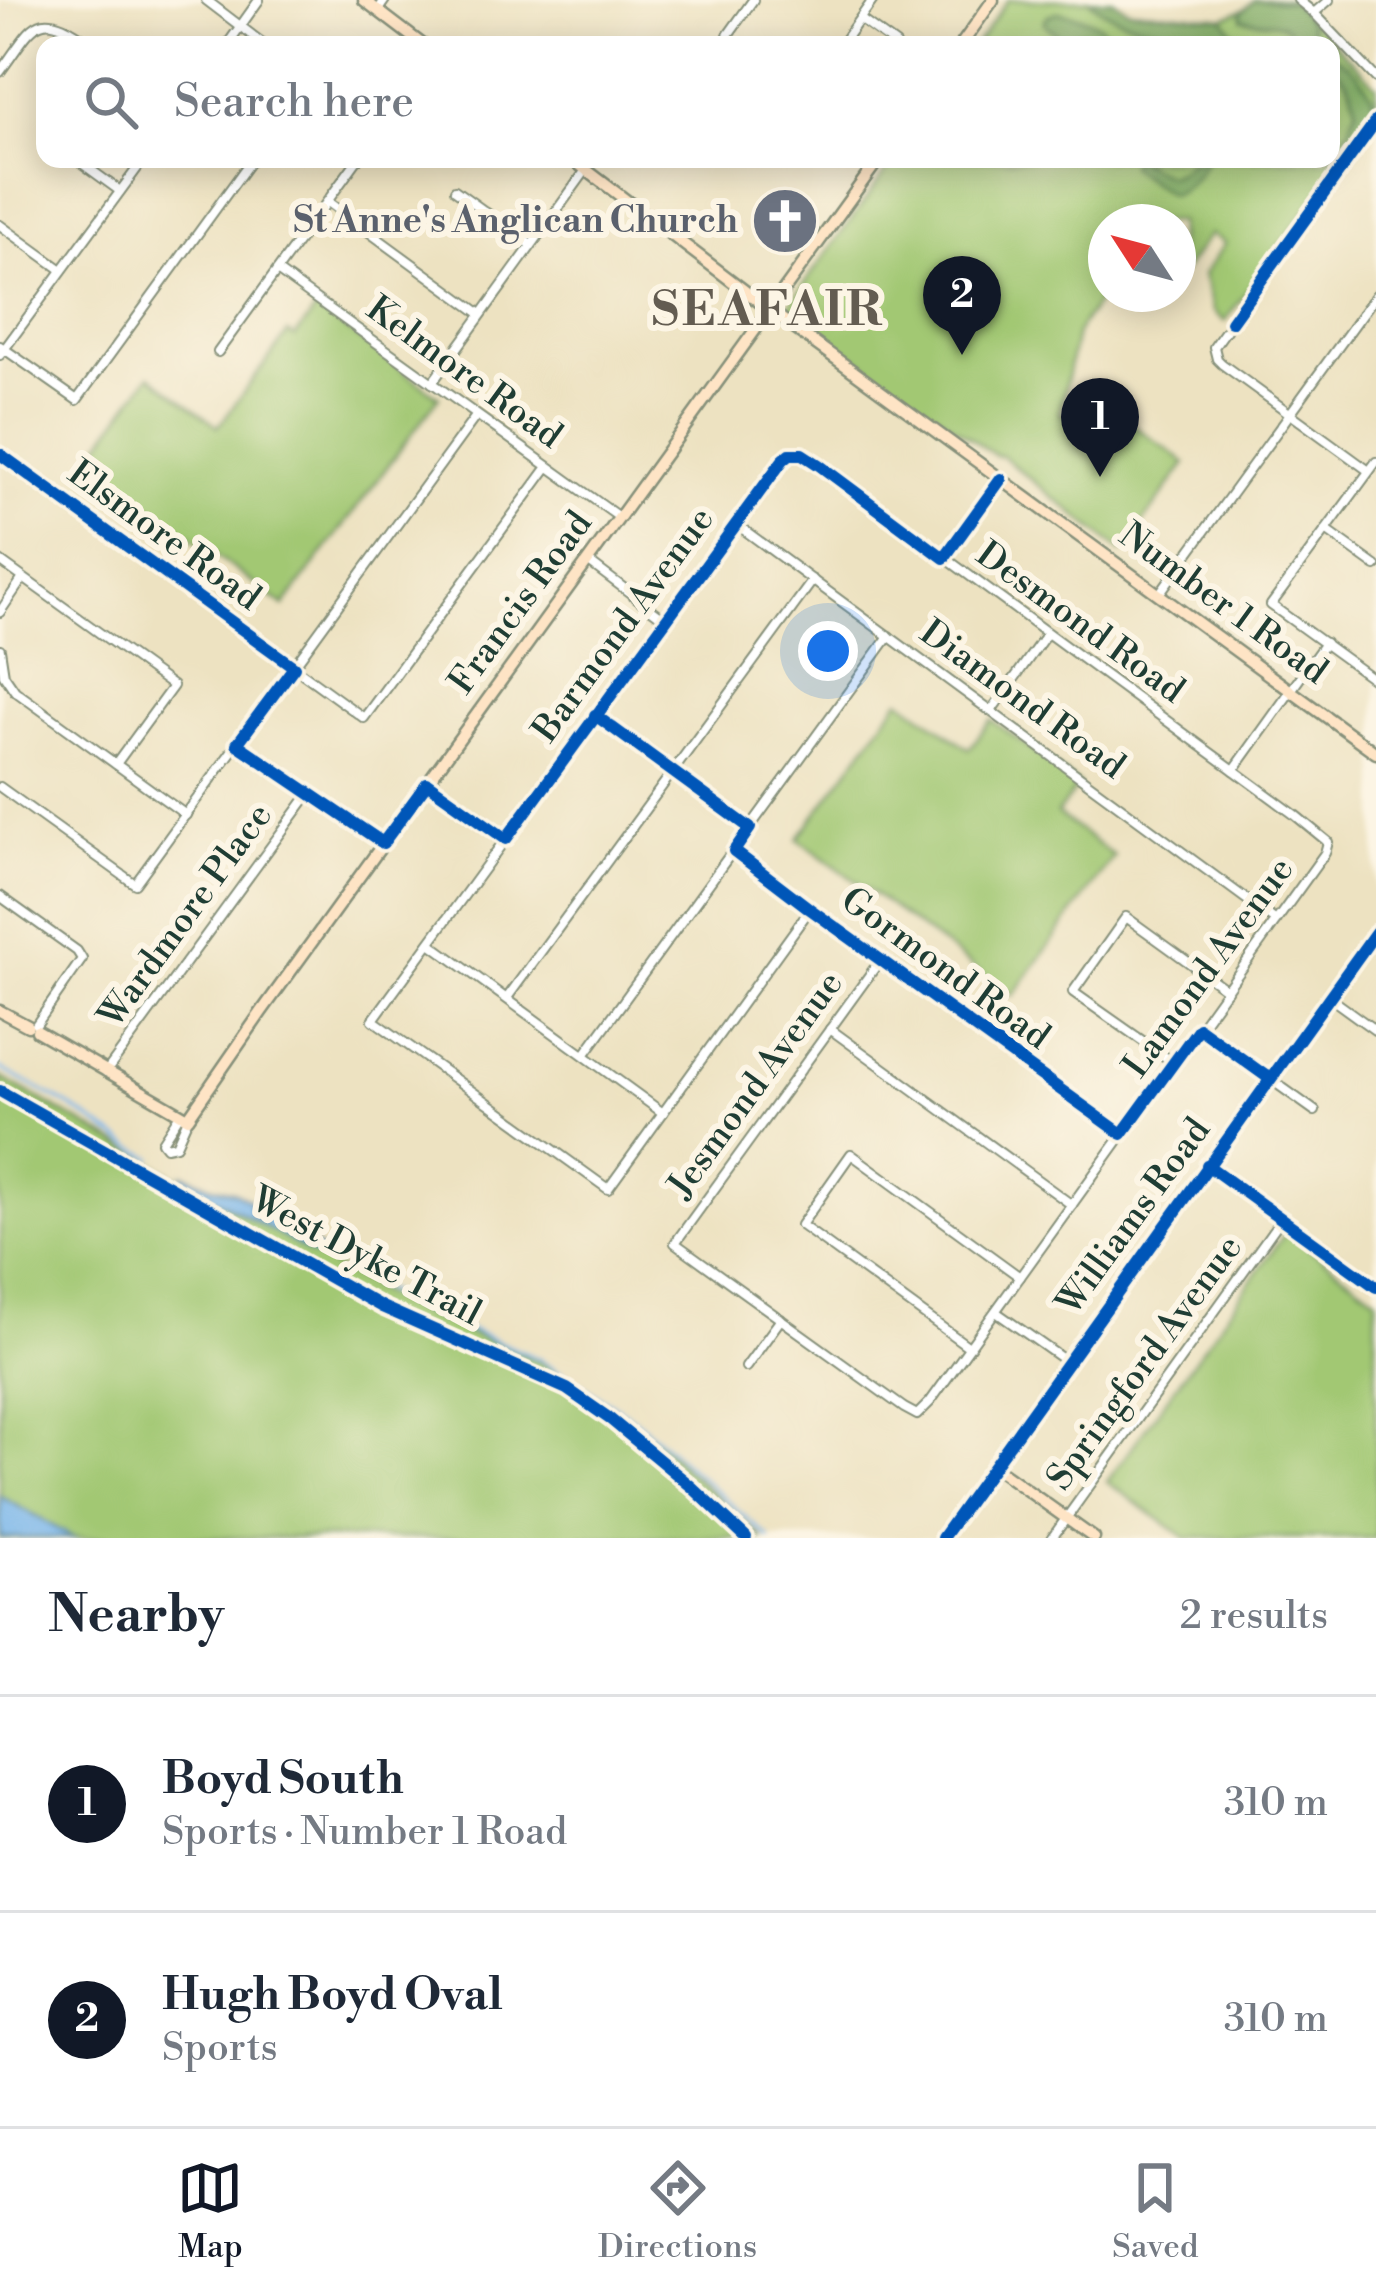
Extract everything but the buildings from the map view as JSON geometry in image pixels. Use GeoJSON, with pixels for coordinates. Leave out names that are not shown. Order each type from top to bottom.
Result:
{"type":"FeatureCollection","features":[{"type":"Feature","properties":{"kind":"street"},"geometry":{"type":"LineString","coordinates":[[206,0],[253,36]]}},
{"type":"Feature","properties":{"kind":"street"},"geometry":{"type":"LineString","coordinates":[[233,36],[259,0]]}},
{"type":"Feature","properties":{"kind":"street"},"geometry":{"type":"LineString","coordinates":[[364,0],[382,5],[414,36]]}},
{"type":"Feature","properties":{"kind":"street"},"geometry":{"type":"LineString","coordinates":[[730,36],[753,0]]}},
{"type":"Feature","properties":{"kind":"street"},"geometry":{"type":"LineString","coordinates":[[848,36],[873,0]]}},
{"type":"Feature","properties":{"kind":"street"},"geometry":{"type":"LineString","coordinates":[[967,36],[993,0]]}},
{"type":"Feature","properties":{"kind":"street"},"geometry":{"type":"LineString","coordinates":[[1298,0],[1336,36]]}},
{"type":"Feature","properties":{"kind":"street"},"geometry":{"type":"LineString","coordinates":[[1314,13],[1329,0]]}},
{"type":"Feature","properties":{"kind":"street"},"geometry":{"type":"LineString","coordinates":[[860,19],[884,36]]}},
{"type":"Feature","properties":{"kind":"street"},"geometry":{"type":"LineString","coordinates":[[0,72],[40,22],[66,25],[81,36]]}},
{"type":"Feature","properties":{"kind":"street"},"geometry":{"type":"LineString","coordinates":[[1340,40],[1376,78]]}},
{"type":"Feature","properties":{"kind":"street"},"geometry":{"type":"LineString","coordinates":[[1376,122],[1214,347],[1222,364],[1289,414],[1373,466],[1271,605],[1376,680]]}},
{"type":"Feature","properties":{"kind":"street"},"geometry":{"type":"LineString","coordinates":[[88,168],[120,191]]}},
{"type":"Feature","properties":{"kind":"street"},"geometry":{"type":"LineString","coordinates":[[137,168],[1,350],[77,400],[245,168]]}},
{"type":"Feature","properties":{"kind":"street"},"geometry":{"type":"LineString","coordinates":[[218,352],[352,168]]}},
{"type":"Feature","properties":{"kind":"street","name":"Number 1 Road"},"geometry":{"type":"LineString","coordinates":[[583,168],[1376,753]]}},
{"type":"Feature","properties":{"kind":"street","name":"Francis Road"},"geometry":{"type":"LineString","coordinates":[[106,1072],[184,1116],[873,168]]}},
{"type":"Feature","properties":{"kind":"street"},"geometry":{"type":"LineString","coordinates":[[432,383],[586,170]]}},
{"type":"Feature","properties":{"kind":"street"},"geometry":{"type":"LineString","coordinates":[[455,190],[531,245]]}},
{"type":"Feature","properties":{"kind":"street"},"geometry":{"type":"LineString","coordinates":[[328,202],[481,314]]}},
{"type":"Feature","properties":{"kind":"street"},"geometry":{"type":"LineString","coordinates":[[0,225],[62,270]]}},
{"type":"Feature","properties":{"kind":"street","name":"Kelmore Road"},"geometry":{"type":"LineString","coordinates":[[278,271],[620,518]]}},
{"type":"Feature","properties":{"kind":"street"},"geometry":{"type":"LineString","coordinates":[[1160,594],[1376,295]]}},
{"type":"Feature","properties":{"kind":"street"},"geometry":{"type":"LineString","coordinates":[[0,788],[135,884],[476,416]]}},
{"type":"Feature","properties":{"kind":"street","name":"Barmond Avenue"},"geometry":{"type":"LineString","coordinates":[[663,1112],[608,1189],[373,1020],[783,460],[796,453]]}},
{"type":"Feature","properties":{"kind":"street","name":"Desmond Road"},"geometry":{"type":"LineString","coordinates":[[796,453],[819,465],[1328,842]]}},
{"type":"Feature","properties":{"kind":"street","name":"Elsmore Road"},"geometry":{"type":"LineString","coordinates":[[0,454],[364,718],[547,467]]}},
{"type":"Feature","properties":{"kind":"street"},"geometry":{"type":"LineString","coordinates":[[944,558],[1001,479]]}},
{"type":"Feature","properties":{"kind":"street","name":"Diamond Road"},"geometry":{"type":"LineString","coordinates":[[736,524],[1276,921]]}},
{"type":"Feature","properties":{"kind":"street"},"geometry":{"type":"LineString","coordinates":[[1326,530],[1376,566]]}},
{"type":"Feature","properties":{"kind":"street"},"geometry":{"type":"LineString","coordinates":[[0,561],[173,686],[116,764]]}},
{"type":"Feature","properties":{"kind":"street"},"geometry":{"type":"LineString","coordinates":[[589,562],[666,620]]}},
{"type":"Feature","properties":{"kind":"street"},"geometry":{"type":"LineString","coordinates":[[0,612],[23,578]]}},
{"type":"Feature","properties":{"kind":"street"},"geometry":{"type":"LineString","coordinates":[[507,998],[813,580]]}},
{"type":"Feature","properties":{"kind":"street"},"geometry":{"type":"LineString","coordinates":[[991,711],[1047,633]]}},
{"type":"Feature","properties":{"kind":"street"},"geometry":{"type":"LineString","coordinates":[[585,1054],[889,636]]}},
{"type":"Feature","properties":{"kind":"street"},"geometry":{"type":"LineString","coordinates":[[1234,770],[1325,644]]}},
{"type":"Feature","properties":{"kind":"street"},"geometry":{"type":"LineString","coordinates":[[0,649],[4,675],[15,691],[186,815]]}},
{"type":"Feature","properties":{"kind":"street"},"geometry":{"type":"LineString","coordinates":[[427,783],[506,839]]}},
{"type":"Feature","properties":{"kind":"street","name":"Wardmore Place"},"geometry":{"type":"LineString","coordinates":[[106,1072],[310,793],[383,843]]}},
{"type":"Feature","properties":{"kind":"street","name":"Lamond Avenue"},"geometry":{"type":"LineString","coordinates":[[781,1319],[917,1414],[996,1312],[1325,853],[1328,842]]}},
{"type":"Feature","properties":{"kind":"street","name":"Gormond Road"},"geometry":{"type":"LineString","coordinates":[[734,851],[1123,1134]]}},
{"type":"Feature","properties":{"kind":"street"},"geometry":{"type":"LineString","coordinates":[[0,896],[82,959],[34,1027]]}},
{"type":"Feature","properties":{"kind":"street"},"geometry":{"type":"LineString","coordinates":[[430,943],[663,1112],[810,909]]}},
{"type":"Feature","properties":{"kind":"street"},"geometry":{"type":"LineString","coordinates":[[1174,1063],[1073,992],[1126,917],[1226,990]]}},
{"type":"Feature","properties":{"kind":"street","name":"Williams Road"},"geometry":{"type":"LineString","coordinates":[[942,1538],[1376,932]]}},
{"type":"Feature","properties":{"kind":"street","name":"Jesmond Avenue"},"geometry":{"type":"LineString","coordinates":[[781,1319],[675,1243],[880,959]]}},
{"type":"Feature","properties":{"kind":"street"},"geometry":{"type":"LineString","coordinates":[[1329,998],[1376,1031]]}},
{"type":"Feature","properties":{"kind":"street"},"geometry":{"type":"LineString","coordinates":[[0,1011],[106,1072]]}},
{"type":"Feature","properties":{"kind":"street"},"geometry":{"type":"LineString","coordinates":[[1199,1028],[1315,1111]]}},
{"type":"Feature","properties":{"kind":"street"},"geometry":{"type":"LineString","coordinates":[[830,1029],[1072,1204]]}},
{"type":"Feature","properties":{"kind":"street"},"geometry":{"type":"LineString","coordinates":[[969,1347],[801,1225],[851,1154],[1020,1277]]}},
{"type":"Feature","properties":{"kind":"street"},"geometry":{"type":"LineString","coordinates":[[1207,1166],[1376,1287]]}},
{"type":"Feature","properties":{"kind":"street","name":"Springford Avenue"},"geometry":{"type":"LineString","coordinates":[[1052,1538],[1281,1219]]}},
{"type":"Feature","properties":{"kind":"street"},"geometry":{"type":"LineString","coordinates":[[996,1312],[1067,1362]]}},
{"type":"Feature","properties":{"kind":"street"},"geometry":{"type":"LineString","coordinates":[[746,1367],[781,1319]]}},
{"type":"Feature","properties":{"kind":"street"},"geometry":{"type":"LineString","coordinates":[[993,1466],[1094,1538]]}},
{"type":"Feature","properties":{"kind":"green space"},"geometry":{"type":"Polygon","coordinates":[[[1008,0],[1113,0],[1129,10],[1224,18],[1266,0],[1291,0],[1327,36],[982,36],[1008,0]]]}},
{"type":"Feature","properties":{"kind":"green space"},"geometry":{"type":"Polygon","coordinates":[[[1089,0],[1113,0],[1129,10],[1224,18],[1236,36],[1162,30],[1089,0]]]}},
{"type":"Feature","properties":{"kind":"green space"},"geometry":{"type":"Polygon","coordinates":[[[1254,0],[1292,2],[1309,22],[1312,36],[1291,36],[1280,24],[1242,19],[1241,13],[1254,0]]]}},
{"type":"Feature","properties":{"kind":"green space"},"geometry":{"type":"Polygon","coordinates":[[[1048,15],[1081,17],[1096,23],[1108,36],[1061,36],[1044,22],[1048,15]]]}},
{"type":"Feature","properties":{"kind":"green space"},"geometry":{"type":"Polygon","coordinates":[[[1340,49],[1376,85],[1376,115],[1340,164],[1340,49]]]}},
{"type":"Feature","properties":{"kind":"green space"},"geometry":{"type":"Polygon","coordinates":[[[1340,60],[1361,78],[1371,95],[1374,114],[1340,158],[1340,138],[1356,109],[1340,60]]]}},
{"type":"Feature","properties":{"kind":"green space"},"geometry":{"type":"Polygon","coordinates":[[[888,168],[1337,168],[1225,321],[1213,311],[1203,275],[1225,243],[1210,234],[1196,253],[1196,204],[1088,204],[1090,312],[1076,333],[1060,414],[1091,420],[1114,411],[1186,463],[1122,552],[1002,456],[789,308],[888,168]]]}},
{"type":"Feature","properties":{"kind":"green space"},"geometry":{"type":"Polygon","coordinates":[[[1131,168],[1152,168],[1168,176],[1183,168],[1200,168],[1182,190],[1170,195],[1131,168]]]}},
{"type":"Feature","properties":{"kind":"green space"},"geometry":{"type":"Polygon","coordinates":[[[317,308],[439,397],[284,606],[88,461],[150,375],[218,427],[288,333],[295,337],[317,308]]]}},
{"type":"Feature","properties":{"kind":"green space"},"geometry":{"type":"Polygon","coordinates":[[[900,699],[969,749],[991,720],[1079,784],[1057,814],[1114,856],[1013,996],[798,839],[900,699]]]}},
{"type":"Feature","properties":{"kind":"green space"},"geometry":{"type":"Polygon","coordinates":[[[0,1077],[404,1306],[540,1362],[632,1420],[761,1538],[0,1538],[0,1077]]]}},
{"type":"Feature","properties":{"kind":"green space"},"geometry":{"type":"Polygon","coordinates":[[[1286,1232],[1376,1297],[1376,1538],[1186,1538],[1107,1482],[1286,1232]]]}},
{"type":"Feature","properties":{"kind":"water"},"geometry":{"type":"Polygon","coordinates":[[[183,1174],[249,1200],[251,1212],[263,1220],[287,1224],[323,1256],[181,1179],[183,1174]]]}},
{"type":"Feature","properties":{"kind":"water"},"geometry":{"type":"Polygon","coordinates":[[[0,1496],[74,1538],[0,1538],[0,1496]]]}},
{"type":"Feature","properties":{"kind":"waterway"},"geometry":{"type":"LineString","coordinates":[[0,1068],[153,1158]]}},
{"type":"Feature","properties":{"kind":"waterway"},"geometry":{"type":"LineString","coordinates":[[346,1267],[406,1303],[541,1360],[634,1418],[769,1538]]}},
{"type":"Feature","properties":{"kind":"cycle path"},"geometry":{"type":"LineString","coordinates":[[1231,322],[1376,121]]}},
{"type":"Feature","properties":{"kind":"cycle path"},"geometry":{"type":"LineString","coordinates":[[0,454],[294,667],[237,744],[383,843],[427,783],[506,839],[790,454],[802,454],[819,465],[944,558],[1001,479]]}},
{"type":"Feature","properties":{"kind":"cycle path"},"geometry":{"type":"LineString","coordinates":[[595,715],[750,828],[734,851],[1122,1134],[1199,1028],[1270,1079]]}},
{"type":"Feature","properties":{"kind":"cycle path"},"geometry":{"type":"LineString","coordinates":[[942,1538],[1376,932]]}},
{"type":"Feature","properties":{"kind":"cycle path","name":"West Dyke Trail"},"geometry":{"type":"LineString","coordinates":[[0,1091],[382,1307],[567,1389],[692,1487],[746,1538]]}},
{"type":"Feature","properties":{"kind":"cycle path"},"geometry":{"type":"LineString","coordinates":[[1207,1165],[1376,1287]]}},
{"type":"Feature","properties":{"kind":"place","name":"St Anne's Anglican Church"},"geometry":{"type":"Point","coordinates":[785,221]}},
{"type":"Feature","properties":{"kind":"place","name":"Hugh Boyd Oval"},"geometry":{"type":"Point","coordinates":[962,355]}},
{"type":"Feature","properties":{"kind":"place","name":"Boyd South"},"geometry":{"type":"Point","coordinates":[1100,477]}},
{"type":"Feature","properties":{"kind":"district","name":"SEAFAIR"},"geometry":{"type":"Point","coordinates":[768,311]}}]}
